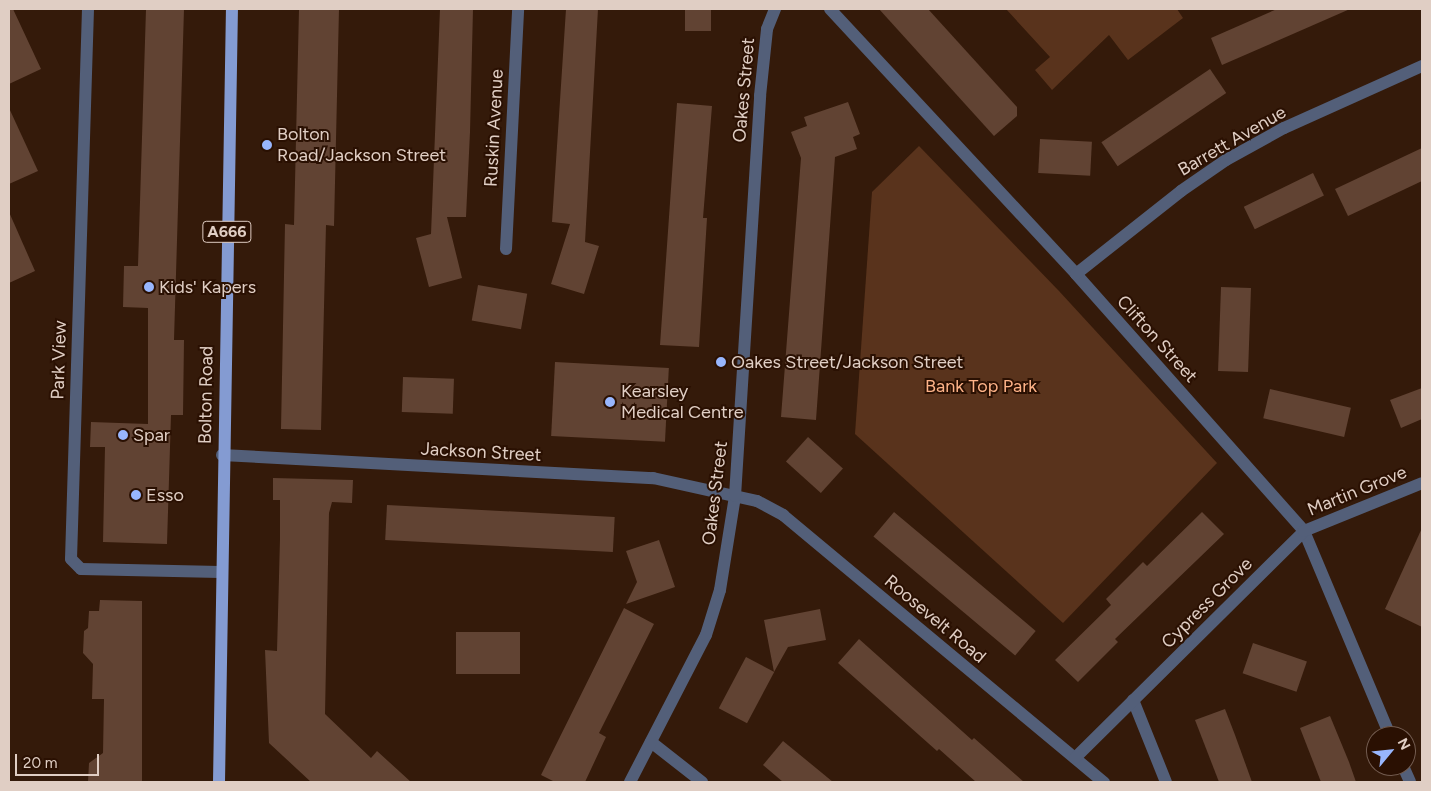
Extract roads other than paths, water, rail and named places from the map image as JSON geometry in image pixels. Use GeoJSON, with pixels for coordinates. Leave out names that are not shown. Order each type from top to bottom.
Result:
{"type":"FeatureCollection","features":[{"type":"Feature","properties":{"kind":"main road","name":"Bolton Road"},"geometry":{"type":"LineString","coordinates":[[218,782],[222,455],[232,9]]}},
{"type":"Feature","properties":{"kind":"street","name":"Park View"},"geometry":{"type":"LineString","coordinates":[[88,9],[71,559],[81,569],[220,572]]}},
{"type":"Feature","properties":{"kind":"street","name":"Ruskin Avenue"},"geometry":{"type":"LineString","coordinates":[[506,249],[518,9]]}},
{"type":"Feature","properties":{"kind":"street","name":"Oakes Street"},"geometry":{"type":"LineString","coordinates":[[630,782],[706,635],[720,590],[735,496],[760,96],[767,29],[775,9]]}},
{"type":"Feature","properties":{"kind":"street","name":"Clifton Street"},"geometry":{"type":"LineString","coordinates":[[830,9],[1076,274],[1304,531],[1386,726]]}},
{"type":"Feature","properties":{"kind":"street","name":"Barrett Avenue"},"geometry":{"type":"LineString","coordinates":[[1076,274],[1182,191],[1226,160],[1284,128],[1422,66]]}},
{"type":"Feature","properties":{"kind":"street","name":"Jackson Street"},"geometry":{"type":"LineString","coordinates":[[222,455],[653,478],[735,496]]}},
{"type":"Feature","properties":{"kind":"street","name":"Martin Grove"},"geometry":{"type":"LineString","coordinates":[[1304,531],[1422,483]]}},
{"type":"Feature","properties":{"kind":"street","name":"Roosevelt Road"},"geometry":{"type":"LineString","coordinates":[[735,496],[757,501],[783,515],[1104,782]]}},
{"type":"Feature","properties":{"kind":"street","name":"Cypress Grove"},"geometry":{"type":"LineString","coordinates":[[1075,758],[1304,531]]}},
{"type":"Feature","properties":{"kind":"street"},"geometry":{"type":"LineString","coordinates":[[1133,700],[1166,782]]}},
{"type":"Feature","properties":{"kind":"street"},"geometry":{"type":"LineString","coordinates":[[651,742],[702,782]]}},
{"type":"Feature","properties":{"kind":"place","name":"Bolton Road/Jackson Street"},"geometry":{"type":"Point","coordinates":[267,145]}},
{"type":"Feature","properties":{"kind":"place","name":"Kids' Kapers"},"geometry":{"type":"Point","coordinates":[149,287]}},
{"type":"Feature","properties":{"kind":"place","name":"Oakes Street/Jackson Street"},"geometry":{"type":"Point","coordinates":[721,362]}},
{"type":"Feature","properties":{"kind":"place","name":"Kearsley Medical Centre"},"geometry":{"type":"Point","coordinates":[610,402]}},
{"type":"Feature","properties":{"kind":"place","name":"Spar"},"geometry":{"type":"Point","coordinates":[123,435]}},
{"type":"Feature","properties":{"kind":"place","name":"Esso"},"geometry":{"type":"Point","coordinates":[136,495]}},
{"type":"Feature","properties":{"kind":"park label","name":"Bank Top Park"},"geometry":{"type":"Point","coordinates":[981,386]}}]}
